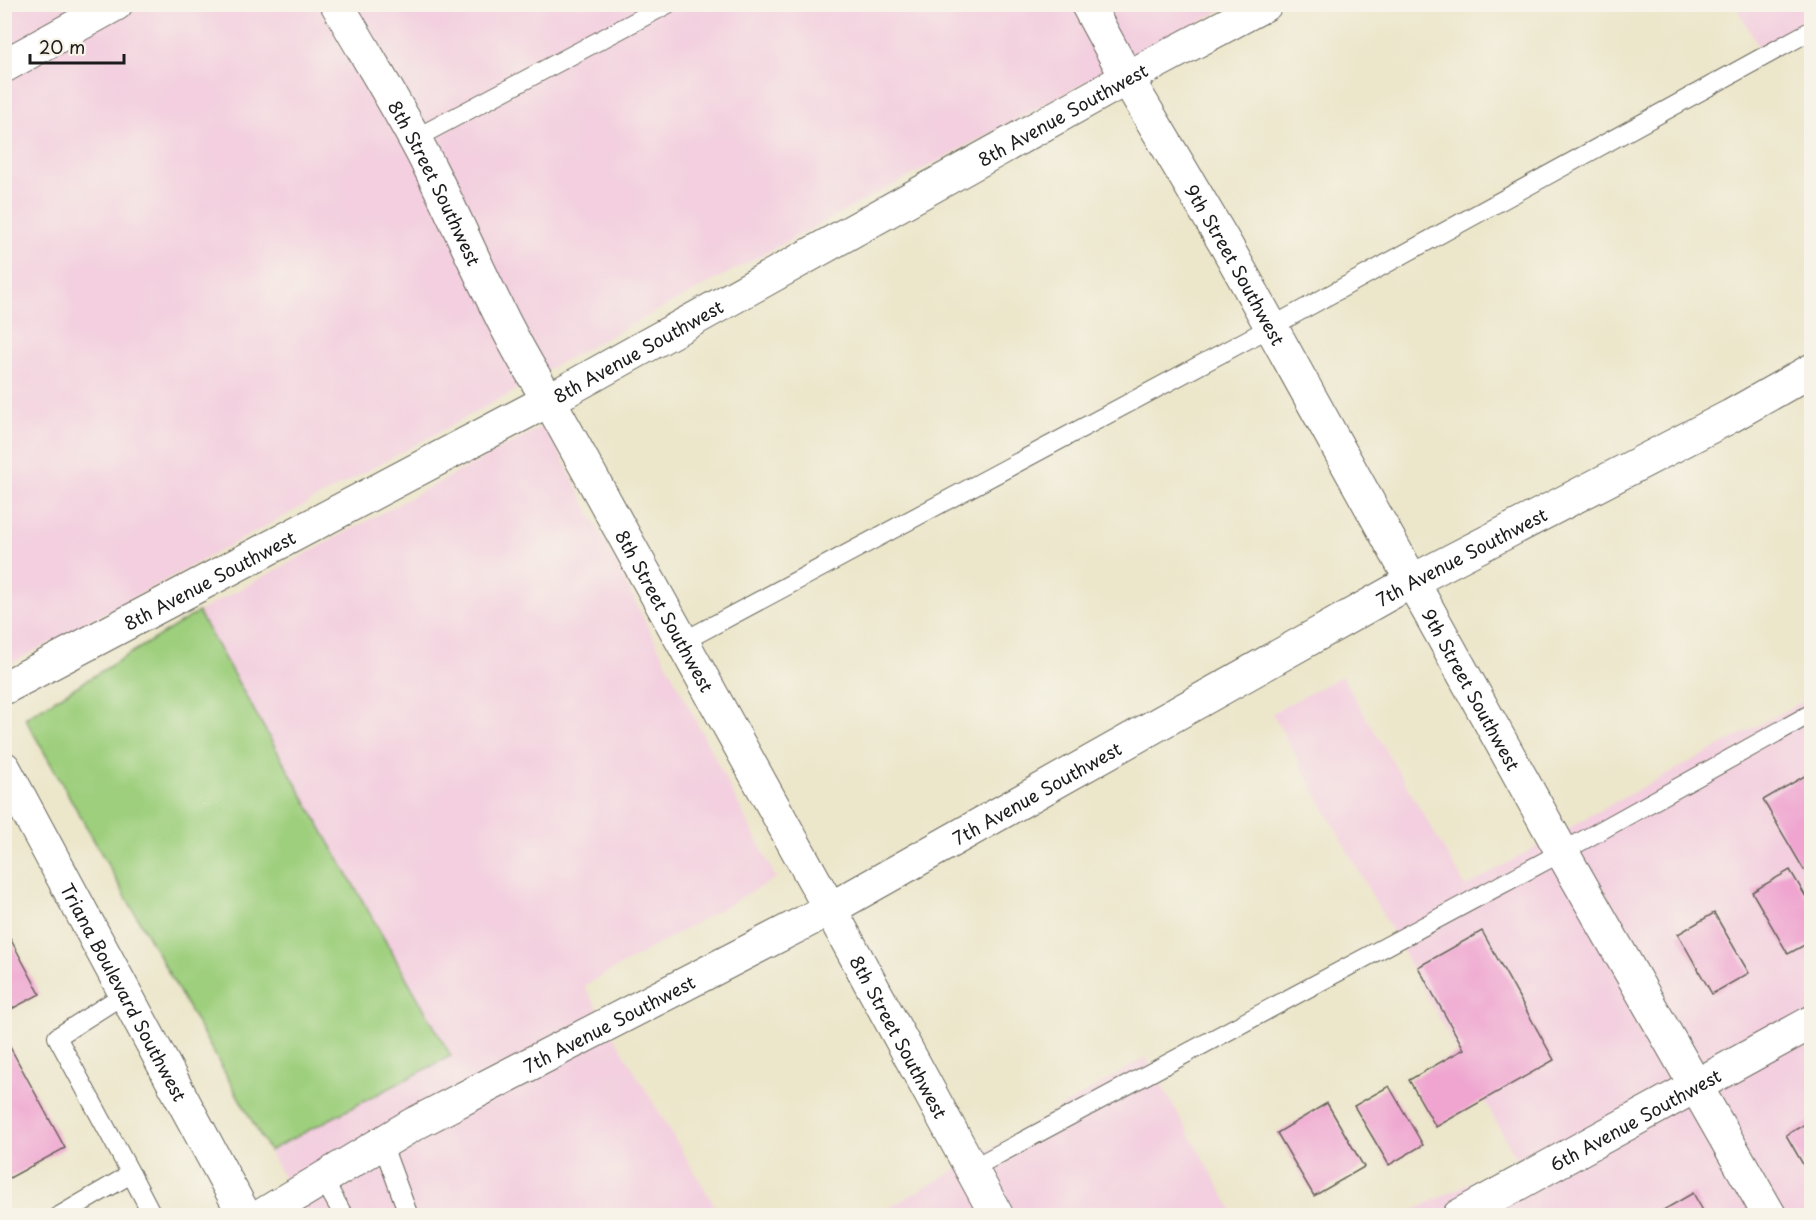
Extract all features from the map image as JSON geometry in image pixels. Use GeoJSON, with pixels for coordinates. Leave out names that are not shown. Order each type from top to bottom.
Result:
{"type":"FeatureCollection","features":[{"type":"Feature","properties":{"kind":"street"},"geometry":{"type":"LineString","coordinates":[[4,66],[116,4]]}},
{"type":"Feature","properties":{"kind":"street","name":"8th Street Southwest"},"geometry":{"type":"LineString","coordinates":[[337,4],[428,162],[533,377],[549,400],[831,909],[997,1215]]}},
{"type":"Feature","properties":{"kind":"street","name":"9th Street Southwest"},"geometry":{"type":"LineString","coordinates":[[1087,4],[1126,78],[1227,247],[1562,852],[1770,1215]]}},
{"type":"Feature","properties":{"kind":"street","name":"8th Avenue Southwest"},"geometry":{"type":"LineString","coordinates":[[4,688],[549,400],[1126,78],[1266,4]]}},
{"type":"Feature","properties":{"kind":"street","name":"7th Avenue Southwest"},"geometry":{"type":"LineString","coordinates":[[261,1215],[423,1120],[831,909],[1412,581],[1731,416],[1812,370]]}},
{"type":"Feature","properties":{"kind":"street","name":"Triana Boulevard Southwest"},"geometry":{"type":"LineString","coordinates":[[4,768],[245,1215]]}},
{"type":"Feature","properties":{"kind":"street","name":"6th Avenue Southwest"},"geometry":{"type":"LineString","coordinates":[[1458,1215],[1812,1022]]}},
{"type":"Feature","properties":{"kind":"lane"},"geometry":{"type":"LineString","coordinates":[[414,139],[668,4]]}},
{"type":"Feature","properties":{"kind":"lane"},"geometry":{"type":"LineString","coordinates":[[682,642],[1271,327],[1812,30]]}},
{"type":"Feature","properties":{"kind":"lane"},"geometry":{"type":"LineString","coordinates":[[971,1169],[1562,852],[1812,713]]}},
{"type":"Feature","properties":{"kind":"lane"},"geometry":{"type":"LineString","coordinates":[[126,993],[57,1037],[153,1215]]}},
{"type":"Feature","properties":{"kind":"lane"},"geometry":{"type":"LineString","coordinates":[[382,1143],[409,1215]]}},
{"type":"Feature","properties":{"kind":"lane"},"geometry":{"type":"LineString","coordinates":[[59,1215],[131,1174]]}},
{"type":"Feature","properties":{"kind":"lane"},"geometry":{"type":"LineString","coordinates":[[323,1179],[344,1215]]}},
{"type":"Feature","properties":{"kind":"shaded area"},"geometry":{"type":"Polygon","coordinates":[[[5,5],[1231,5],[533,377],[513,392],[5,667],[5,5]]]}},
{"type":"Feature","properties":{"kind":"shaded area"},"geometry":{"type":"Polygon","coordinates":[[[1735,5],[1811,5],[1811,35],[1766,60],[1735,5]]]}},
{"type":"Feature","properties":{"kind":"shaded area"},"geometry":{"type":"Polygon","coordinates":[[[545,425],[776,878],[584,986],[720,1215],[303,1215],[269,1151],[451,1056],[198,612],[545,425]]]}},
{"type":"Feature","properties":{"kind":"shaded area"},"geometry":{"type":"Polygon","coordinates":[[[1342,676],[1466,887],[1595,813],[1811,697],[1811,1215],[1404,1215],[1517,1160],[1272,713],[1342,676]]]}},
{"type":"Feature","properties":{"kind":"shaded area"},"geometry":{"type":"Polygon","coordinates":[[[1146,1057],[1235,1215],[874,1216],[950,1173],[1146,1057]]]}},
{"type":"Feature","properties":{"kind":"green space"},"geometry":{"type":"Polygon","coordinates":[[[198,612],[451,1056],[269,1151],[25,718],[198,612]]]}},
{"type":"Feature","properties":{"kind":"building"},"geometry":{"type":"Polygon","coordinates":[[[1808,774],[1812,781],[1812,865],[1804,870],[1763,800],[1808,774]]]}},
{"type":"Feature","properties":{"kind":"building"},"geometry":{"type":"Polygon","coordinates":[[[1790,870],[1812,907],[1812,941],[1788,954],[1752,892],[1790,870]]]}},
{"type":"Feature","properties":{"kind":"building"},"geometry":{"type":"Polygon","coordinates":[[[1714,913],[1749,973],[1712,994],[1678,934],[1714,913]]]}},
{"type":"Feature","properties":{"kind":"building"},"geometry":{"type":"Polygon","coordinates":[[[4,927],[40,994],[4,1013],[4,927]]]}},
{"type":"Feature","properties":{"kind":"building"},"geometry":{"type":"Polygon","coordinates":[[[1482,931],[1554,1060],[1436,1127],[1409,1080],[1464,1049],[1418,967],[1482,931]]]}},
{"type":"Feature","properties":{"kind":"building"},"geometry":{"type":"Polygon","coordinates":[[[4,1036],[65,1148],[4,1181],[4,1036]]]}},
{"type":"Feature","properties":{"kind":"building"},"geometry":{"type":"Polygon","coordinates":[[[1389,1086],[1423,1145],[1389,1165],[1354,1106],[1389,1086]]]}},
{"type":"Feature","properties":{"kind":"building"},"geometry":{"type":"Polygon","coordinates":[[[1327,1103],[1364,1167],[1314,1196],[1277,1133],[1327,1103]]]}},
{"type":"Feature","properties":{"kind":"building"},"geometry":{"type":"Polygon","coordinates":[[[1812,1120],[1812,1180],[1786,1135],[1812,1120]]]}},
{"type":"Feature","properties":{"kind":"building"},"geometry":{"type":"Polygon","coordinates":[[[1693,1193],[1706,1216],[1653,1216],[1693,1193]]]}}]}
